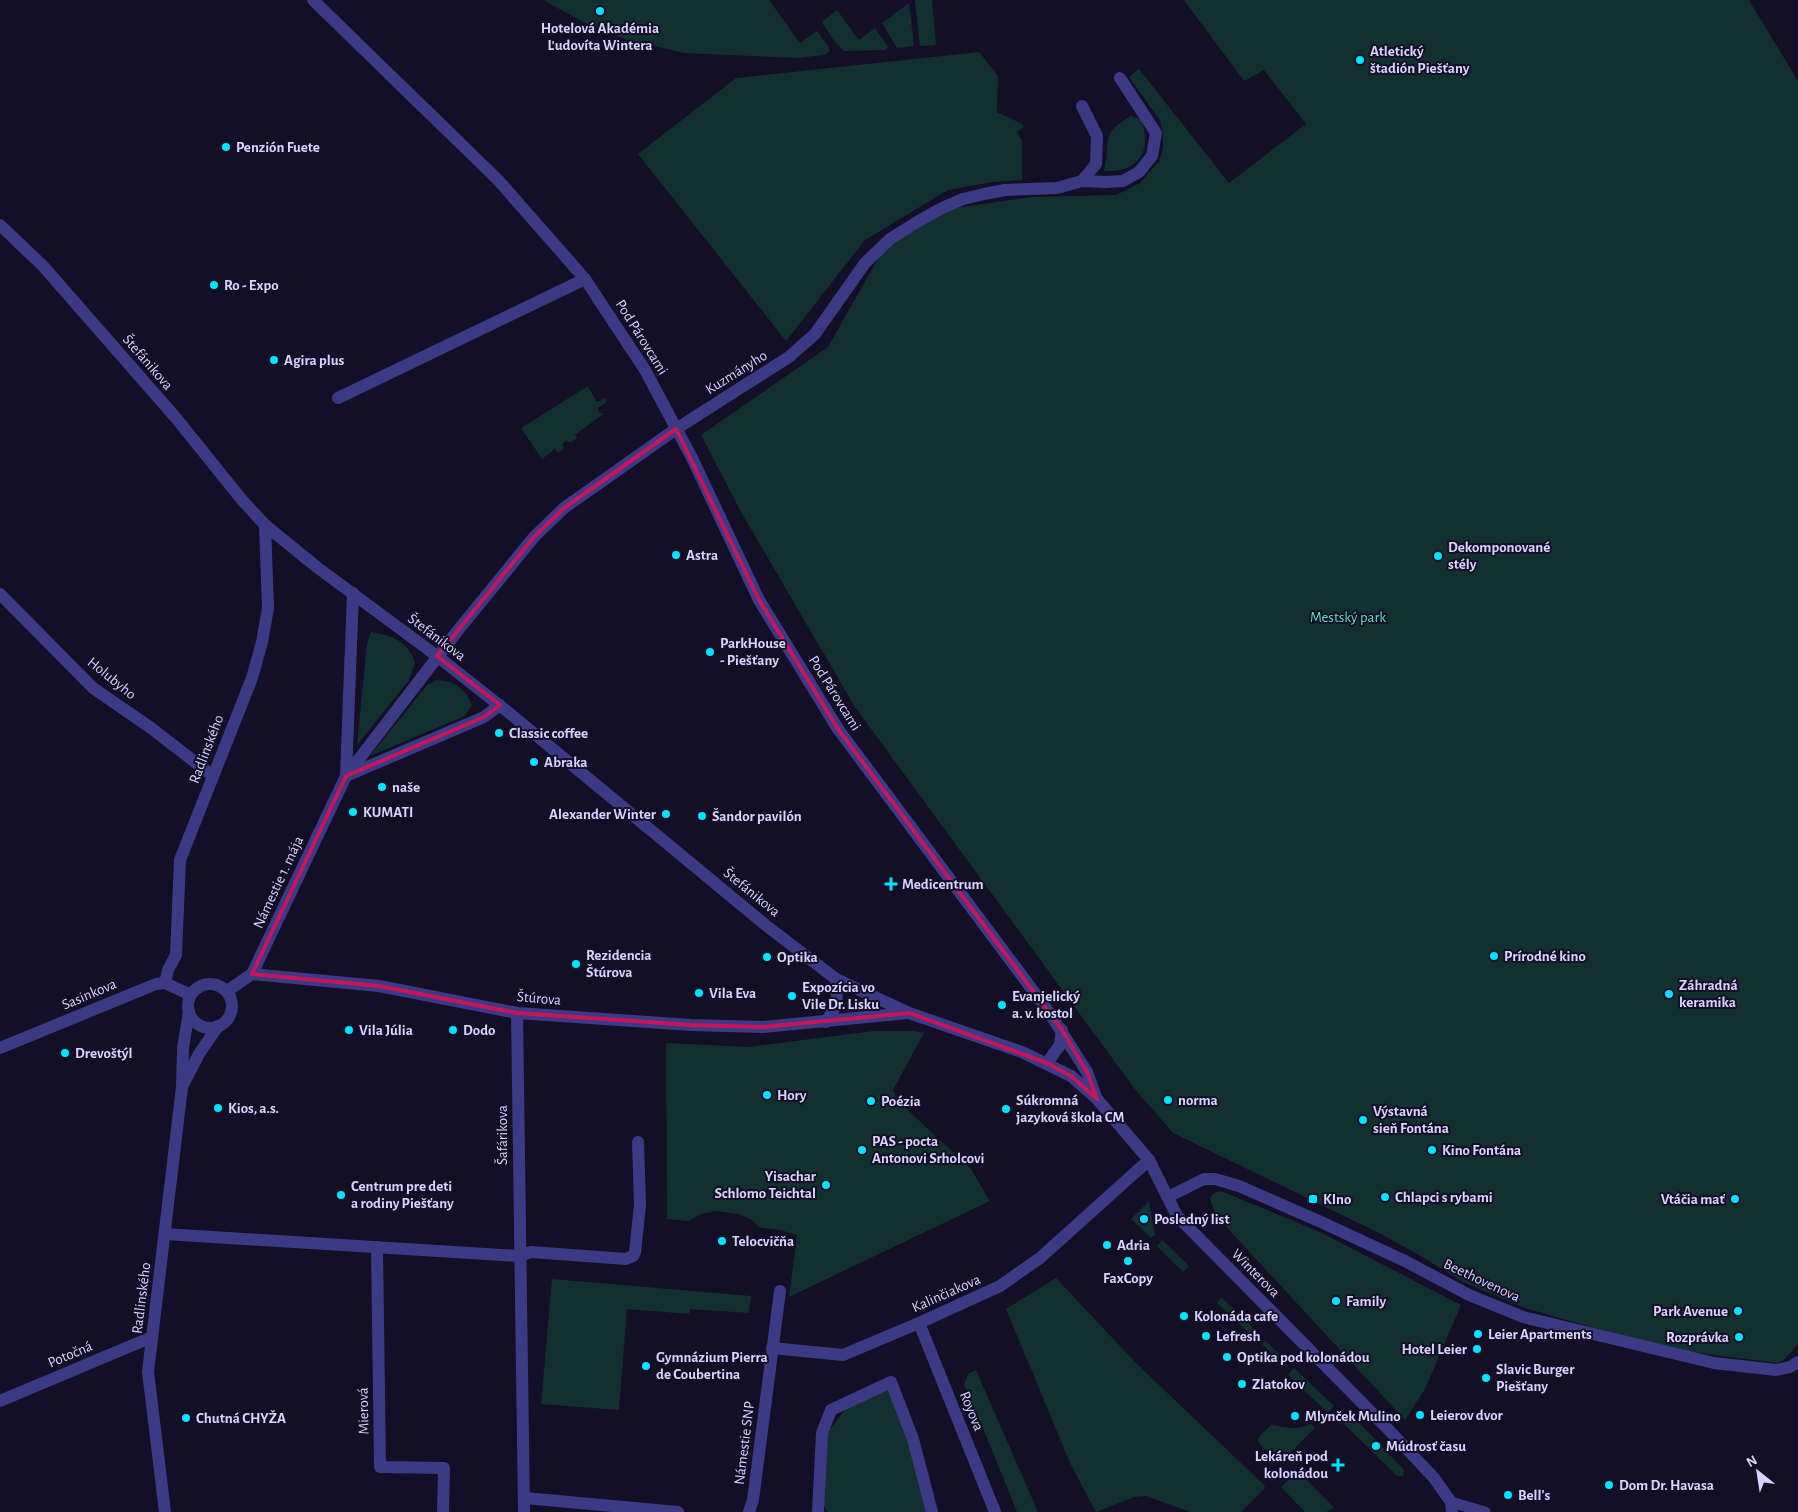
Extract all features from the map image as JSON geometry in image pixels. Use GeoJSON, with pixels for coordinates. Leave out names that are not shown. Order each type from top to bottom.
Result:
{"type":"FeatureCollection","features":[{"type":"Feature","properties":{"kind":"street","name":"Pod Párovcami"},"geometry":{"type":"LineString","coordinates":[[313,0],[498,180],[585,279],[646,370],[759,600],[838,729],[1062,1030],[1087,1072],[1097,1099]]}},
{"type":"Feature","properties":{"kind":"street","name":"Kuzmányho"},"geometry":{"type":"LineString","coordinates":[[437,656],[534,537],[564,508],[676,429],[789,357],[816,334],[865,263],[890,239],[942,208],[963,199],[1005,190],[1057,188],[1082,181],[1123,181],[1138,172],[1152,156],[1156,133],[1120,78]]}},
{"type":"Feature","properties":{"kind":"street"},"geometry":{"type":"LineString","coordinates":[[1082,106],[1097,136],[1096,164],[1082,181]]}},
{"type":"Feature","properties":{"kind":"street","name":"Štefánikova"},"geometry":{"type":"LineString","coordinates":[[0,226],[43,266],[176,418],[242,500],[265,525],[318,568],[500,705],[768,927],[836,979],[909,1013]]}},
{"type":"Feature","properties":{"kind":"street"},"geometry":{"type":"LineString","coordinates":[[338,398],[585,279]]}},
{"type":"Feature","properties":{"kind":"street","name":"Radlinského"},"geometry":{"type":"LineString","coordinates":[[165,982],[168,970],[176,955],[180,860],[252,678],[262,642],[268,608],[265,525]]}},
{"type":"Feature","properties":{"kind":"street","name":"Námestie 1. mája"},"geometry":{"type":"LineString","coordinates":[[346,776],[353,593]]}},
{"type":"Feature","properties":{"kind":"street","name":"Holubyho"},"geometry":{"type":"LineString","coordinates":[[0,594],[93,688],[151,728],[213,776]]}},
{"type":"Feature","properties":{"kind":"street","name":"Námestie 1. mája"},"geometry":{"type":"LineString","coordinates":[[252,974],[346,776],[437,656]]}},
{"type":"Feature","properties":{"kind":"street"},"geometry":{"type":"LineString","coordinates":[[346,776],[484,717],[500,705]]}},
{"type":"Feature","properties":{"kind":"street"},"geometry":{"type":"LineString","coordinates":[[227,991],[252,974]]}},
{"type":"Feature","properties":{"kind":"street","name":"Štúrova"},"geometry":{"type":"LineString","coordinates":[[252,974],[379,986],[517,1013],[690,1025],[763,1028],[909,1013]]}},
{"type":"Feature","properties":{"kind":"street"},"geometry":{"type":"LineString","coordinates":[[826,1022],[837,1004],[836,979]]}},
{"type":"Feature","properties":{"kind":"street"},"geometry":{"type":"LineString","coordinates":[[165,982],[191,996]]}},
{"type":"Feature","properties":{"kind":"street","name":"Sasinkova"},"geometry":{"type":"LineString","coordinates":[[0,1048],[165,982]]}},
{"type":"Feature","properties":{"kind":"street"},"geometry":{"type":"LineString","coordinates":[[212,984],[220,986],[227,991],[231,1001],[231,1011],[227,1020],[218,1026],[209,1027],[200,1025],[193,1020],[188,1004],[196,989],[212,984]]}},
{"type":"Feature","properties":{"kind":"street","name":"Radlinského"},"geometry":{"type":"LineString","coordinates":[[165,1512],[148,1372],[182,1088],[183,1048],[189,1012]]}},
{"type":"Feature","properties":{"kind":"street","name":"Šafárikova"},"geometry":{"type":"LineString","coordinates":[[517,1013],[519,1256],[525,1498]]}},
{"type":"Feature","properties":{"kind":"street","name":"Winterova"},"geometry":{"type":"LineString","coordinates":[[909,1013],[1022,1052],[1048,1063],[1071,1076],[1097,1099],[1149,1160],[1177,1216],[1386,1427],[1434,1478],[1451,1507],[1485,1512]]}},
{"type":"Feature","properties":{"kind":"street","name":"Radlinského"},"geometry":{"type":"LineString","coordinates":[[182,1088],[199,1054],[218,1026]]}},
{"type":"Feature","properties":{"kind":"street"},"geometry":{"type":"LineString","coordinates":[[1048,1063],[1060,1045],[1062,1030]]}},
{"type":"Feature","properties":{"kind":"street"},"geometry":{"type":"LineString","coordinates":[[165,1234],[519,1256],[531,1252],[626,1258],[633,1256],[636,1252],[640,1206],[638,1142]]}},
{"type":"Feature","properties":{"kind":"street","name":"Kalinčiakova"},"geometry":{"type":"LineString","coordinates":[[772,1348],[843,1355],[1000,1286],[1040,1258],[1149,1160]]}},
{"type":"Feature","properties":{"kind":"street","name":"Beethovenova"},"geometry":{"type":"LineString","coordinates":[[1168,1196],[1204,1179],[1215,1179],[1239,1186],[1321,1222],[1405,1261],[1469,1294],[1523,1317],[1574,1331],[1714,1363],[1776,1370],[1790,1367],[1798,1362]]}},
{"type":"Feature","properties":{"kind":"street","name":"Mierová"},"geometry":{"type":"LineString","coordinates":[[378,1247],[380,1467],[444,1468],[442,1512]]}},
{"type":"Feature","properties":{"kind":"street"},"geometry":{"type":"LineString","coordinates":[[772,1348],[780,1292]]}},
{"type":"Feature","properties":{"kind":"street","name":"Royova"},"geometry":{"type":"LineString","coordinates":[[919,1323],[995,1512]]}},
{"type":"Feature","properties":{"kind":"street","name":"Potočná"},"geometry":{"type":"LineString","coordinates":[[0,1401],[152,1337]]}},
{"type":"Feature","properties":{"kind":"street","name":"Námestie SNP"},"geometry":{"type":"LineString","coordinates":[[749,1512],[753,1500],[772,1348]]}},
{"type":"Feature","properties":{"kind":"street"},"geometry":{"type":"LineString","coordinates":[[818,1512],[822,1433],[831,1410],[891,1382],[913,1439],[932,1512]]}},
{"type":"Feature","properties":{"kind":"street"},"geometry":{"type":"LineString","coordinates":[[524,1512],[525,1498],[559,1507],[678,1512]]}},
{"type":"Feature","properties":{"kind":"highlighted area"},"geometry":{"type":"Polygon","coordinates":[[[676,429],[759,600],[838,729],[1062,1030],[1087,1072],[1097,1099],[1071,1076],[1047,1063],[909,1013],[763,1027],[691,1025],[517,1013],[379,986],[252,974],[346,776],[484,717],[500,705],[437,656],[534,537],[564,508],[676,429]]]}},
{"type":"Feature","properties":{"kind":"green space"},"geometry":{"type":"Polygon","coordinates":[[[543,0],[769,0],[800,43],[817,31],[829,47],[829,52],[825,55],[797,58],[684,53],[627,40],[583,22],[543,0]]]}},
{"type":"Feature","properties":{"kind":"green space"},"geometry":{"type":"Polygon","coordinates":[[[915,0],[932,0],[936,45],[920,46],[915,0]]]}},
{"type":"Feature","properties":{"kind":"green space","name":"Mestský park"},"geometry":{"type":"Polygon","coordinates":[[[1184,0],[1749,0],[1798,81],[1798,1344],[1784,1360],[1778,1363],[1690,1352],[1605,1331],[1525,1308],[1463,1282],[1381,1234],[1173,1133],[1134,1088],[855,707],[740,510],[701,435],[828,347],[884,248],[948,209],[1032,197],[1116,195],[1140,183],[1159,161],[1163,148],[1163,133],[1160,120],[1129,77],[1139,69],[1229,183],[1306,124],[1264,70],[1244,81],[1184,0]]]}},
{"type":"Feature","properties":{"kind":"green space"},"geometry":{"type":"Polygon","coordinates":[[[909,3],[914,46],[897,48],[882,23],[909,3]]]}},
{"type":"Feature","properties":{"kind":"green space"},"geometry":{"type":"Polygon","coordinates":[[[837,10],[859,40],[875,28],[888,47],[886,50],[844,51],[834,41],[822,22],[837,10]]]}},
{"type":"Feature","properties":{"kind":"green space"},"geometry":{"type":"Polygon","coordinates":[[[979,52],[998,76],[997,112],[1022,124],[1024,127],[1017,132],[1022,140],[1022,180],[992,182],[948,190],[865,240],[786,341],[638,154],[736,78],[979,52]]]}},
{"type":"Feature","properties":{"kind":"green space"},"geometry":{"type":"Polygon","coordinates":[[[1131,116],[1141,120],[1145,141],[1144,150],[1134,164],[1116,171],[1104,171],[1110,134],[1114,128],[1131,116]]]}},
{"type":"Feature","properties":{"kind":"green space"},"geometry":{"type":"Polygon","coordinates":[[[588,386],[597,402],[605,398],[607,402],[598,408],[599,412],[603,414],[575,435],[577,438],[571,442],[565,441],[562,445],[564,448],[558,453],[555,449],[542,459],[521,428],[588,386]]]}},
{"type":"Feature","properties":{"kind":"green space"},"geometry":{"type":"Polygon","coordinates":[[[371,632],[398,640],[407,649],[415,662],[409,680],[357,745],[367,644],[371,632]]]}},
{"type":"Feature","properties":{"kind":"green space"},"geometry":{"type":"Polygon","coordinates":[[[436,680],[449,682],[463,690],[472,705],[465,716],[370,756],[427,685],[436,680]]]}},
{"type":"Feature","properties":{"kind":"green space"},"geometry":{"type":"Polygon","coordinates":[[[873,1031],[915,1031],[924,1033],[893,1090],[897,1100],[971,1169],[990,1201],[789,1297],[797,1235],[780,1230],[761,1228],[750,1219],[738,1214],[715,1211],[701,1214],[689,1221],[667,1219],[666,1043],[749,1047],[873,1031]]]}},
{"type":"Feature","properties":{"kind":"green space"},"geometry":{"type":"Polygon","coordinates":[[[1221,1191],[1318,1231],[1461,1305],[1425,1389],[1405,1420],[1223,1223],[1215,1211],[1210,1198],[1214,1193],[1221,1191]]]}},
{"type":"Feature","properties":{"kind":"green space"},"geometry":{"type":"Polygon","coordinates":[[[1149,1201],[1155,1235],[1151,1238],[1131,1219],[1149,1201]]]}},
{"type":"Feature","properties":{"kind":"green space"},"geometry":{"type":"Polygon","coordinates":[[[1162,1240],[1189,1266],[1183,1272],[1157,1246],[1162,1240]]]}},
{"type":"Feature","properties":{"kind":"green space"},"geometry":{"type":"Polygon","coordinates":[[[1056,1278],[1136,1363],[1264,1485],[1265,1488],[1241,1512],[1190,1512],[1146,1496],[1134,1497],[1096,1512],[1071,1465],[1006,1309],[1056,1278]]]}},
{"type":"Feature","properties":{"kind":"green space"},"geometry":{"type":"Polygon","coordinates":[[[552,1279],[751,1296],[749,1313],[690,1309],[689,1314],[627,1309],[619,1410],[541,1404],[552,1279]]]}},
{"type":"Feature","properties":{"kind":"green space"},"geometry":{"type":"Polygon","coordinates":[[[1221,1297],[1254,1329],[1250,1334],[1217,1303],[1221,1297]]]}},
{"type":"Feature","properties":{"kind":"green space"},"geometry":{"type":"Polygon","coordinates":[[[1265,1340],[1287,1362],[1284,1366],[1262,1344],[1265,1340]]]}},
{"type":"Feature","properties":{"kind":"green space"},"geometry":{"type":"Polygon","coordinates":[[[1294,1368],[1334,1406],[1328,1413],[1288,1375],[1294,1368]]]}},
{"type":"Feature","properties":{"kind":"green space"},"geometry":{"type":"Polygon","coordinates":[[[976,1370],[1038,1512],[1017,1512],[964,1385],[968,1374],[976,1370]]]}},
{"type":"Feature","properties":{"kind":"green space"},"geometry":{"type":"Polygon","coordinates":[[[889,1387],[908,1436],[927,1512],[828,1512],[823,1504],[827,1433],[849,1405],[889,1387]]]}},
{"type":"Feature","properties":{"kind":"green space"},"geometry":{"type":"Polygon","coordinates":[[[1351,1414],[1404,1470],[1403,1476],[1397,1476],[1345,1425],[1344,1419],[1351,1414]]]}},
{"type":"Feature","properties":{"kind":"green space"},"geometry":{"type":"Polygon","coordinates":[[[1310,1423],[1315,1428],[1281,1462],[1277,1461],[1258,1442],[1258,1438],[1271,1425],[1296,1428],[1310,1423]]]}},
{"type":"Feature","properties":{"kind":"green space"},"geometry":{"type":"Polygon","coordinates":[[[1298,1471],[1334,1508],[1326,1512],[1305,1512],[1281,1487],[1298,1471]]]}},
{"type":"Feature","properties":{"kind":"place","name":"Hotelová Akadémia Ľudovíta Wintera"},"geometry":{"type":"Point","coordinates":[600,11]}},
{"type":"Feature","properties":{"kind":"place","name":"Atletický štadión Piešťany"},"geometry":{"type":"Point","coordinates":[1360,60]}},
{"type":"Feature","properties":{"kind":"place","name":"Penzión Fuete"},"geometry":{"type":"Point","coordinates":[226,147]}},
{"type":"Feature","properties":{"kind":"place","name":"Ro - Expo"},"geometry":{"type":"Point","coordinates":[214,285]}},
{"type":"Feature","properties":{"kind":"place","name":"Agira plus"},"geometry":{"type":"Point","coordinates":[274,360]}},
{"type":"Feature","properties":{"kind":"place","name":"Astra"},"geometry":{"type":"Point","coordinates":[676,555]}},
{"type":"Feature","properties":{"kind":"place","name":"Dekomponované stély"},"geometry":{"type":"Point","coordinates":[1438,556]}},
{"type":"Feature","properties":{"kind":"place","name":"ParkHouse - Piešťany"},"geometry":{"type":"Point","coordinates":[710,652]}},
{"type":"Feature","properties":{"kind":"place","name":"Classic coffee"},"geometry":{"type":"Point","coordinates":[499,733]}},
{"type":"Feature","properties":{"kind":"place","name":"Abraka"},"geometry":{"type":"Point","coordinates":[534,762]}},
{"type":"Feature","properties":{"kind":"place","name":"naše"},"geometry":{"type":"Point","coordinates":[382,787]}},
{"type":"Feature","properties":{"kind":"place","name":"KUMATI"},"geometry":{"type":"Point","coordinates":[353,812]}},
{"type":"Feature","properties":{"kind":"place","name":"Alexander Winter"},"geometry":{"type":"Point","coordinates":[666,814]}},
{"type":"Feature","properties":{"kind":"place","name":"Šandor pavilón"},"geometry":{"type":"Point","coordinates":[702,816]}},
{"type":"Feature","properties":{"kind":"place","name":"Medicentrum"},"geometry":{"type":"Point","coordinates":[891,884]}},
{"type":"Feature","properties":{"kind":"place","name":"Prírodné kino"},"geometry":{"type":"Point","coordinates":[1494,956]}},
{"type":"Feature","properties":{"kind":"place","name":"Optika"},"geometry":{"type":"Point","coordinates":[767,957]}},
{"type":"Feature","properties":{"kind":"place","name":"Rezidencia Štúrova"},"geometry":{"type":"Point","coordinates":[576,964]}},
{"type":"Feature","properties":{"kind":"place","name":"Vila Eva"},"geometry":{"type":"Point","coordinates":[699,993]}},
{"type":"Feature","properties":{"kind":"place","name":"Záhradná keramika"},"geometry":{"type":"Point","coordinates":[1669,994]}},
{"type":"Feature","properties":{"kind":"place","name":"Expozícia vo Vile Dr. Lisku"},"geometry":{"type":"Point","coordinates":[792,996]}},
{"type":"Feature","properties":{"kind":"place","name":"Evanjelický a. v. kostol"},"geometry":{"type":"Point","coordinates":[1002,1005]}},
{"type":"Feature","properties":{"kind":"place","name":"Vila Júlia"},"geometry":{"type":"Point","coordinates":[349,1030]}},
{"type":"Feature","properties":{"kind":"place","name":"Dodo"},"geometry":{"type":"Point","coordinates":[453,1030]}},
{"type":"Feature","properties":{"kind":"place","name":"Drevoštýl"},"geometry":{"type":"Point","coordinates":[65,1053]}},
{"type":"Feature","properties":{"kind":"place","name":"Hory"},"geometry":{"type":"Point","coordinates":[767,1095]}},
{"type":"Feature","properties":{"kind":"place","name":"norma"},"geometry":{"type":"Point","coordinates":[1168,1100]}},
{"type":"Feature","properties":{"kind":"place","name":"Poézia"},"geometry":{"type":"Point","coordinates":[871,1101]}},
{"type":"Feature","properties":{"kind":"place","name":"Kios, a.s."},"geometry":{"type":"Point","coordinates":[218,1108]}},
{"type":"Feature","properties":{"kind":"place","name":"Súkromná jazyková škola CM"},"geometry":{"type":"Point","coordinates":[1006,1109]}},
{"type":"Feature","properties":{"kind":"place","name":"Výstavná sieň Fontána"},"geometry":{"type":"Point","coordinates":[1363,1120]}},
{"type":"Feature","properties":{"kind":"place","name":"PAS - pocta Antonovi Srholcovi"},"geometry":{"type":"Point","coordinates":[862,1150]}},
{"type":"Feature","properties":{"kind":"place","name":"Kino Fontána"},"geometry":{"type":"Point","coordinates":[1432,1150]}},
{"type":"Feature","properties":{"kind":"place","name":"Yisachar Schlomo Teichtal"},"geometry":{"type":"Point","coordinates":[826,1185]}},
{"type":"Feature","properties":{"kind":"place","name":"Centrum pre deti a rodiny Piešťany"},"geometry":{"type":"Point","coordinates":[341,1195]}},
{"type":"Feature","properties":{"kind":"place","name":"Chlapci s rybami"},"geometry":{"type":"Point","coordinates":[1385,1197]}},
{"type":"Feature","properties":{"kind":"place","name":"KIno"},"geometry":{"type":"Point","coordinates":[1313,1199]}},
{"type":"Feature","properties":{"kind":"place","name":"Vtáčia mať"},"geometry":{"type":"Point","coordinates":[1735,1199]}},
{"type":"Feature","properties":{"kind":"place","name":"Posledný list"},"geometry":{"type":"Point","coordinates":[1144,1219]}},
{"type":"Feature","properties":{"kind":"place","name":"Telocvičňa"},"geometry":{"type":"Point","coordinates":[722,1241]}},
{"type":"Feature","properties":{"kind":"place","name":"Adria"},"geometry":{"type":"Point","coordinates":[1107,1245]}},
{"type":"Feature","properties":{"kind":"place","name":"FaxCopy"},"geometry":{"type":"Point","coordinates":[1128,1261]}},
{"type":"Feature","properties":{"kind":"place","name":"Family"},"geometry":{"type":"Point","coordinates":[1336,1301]}},
{"type":"Feature","properties":{"kind":"place","name":"Park Avenue"},"geometry":{"type":"Point","coordinates":[1738,1311]}},
{"type":"Feature","properties":{"kind":"place","name":"Kolonáda cafe"},"geometry":{"type":"Point","coordinates":[1184,1316]}},
{"type":"Feature","properties":{"kind":"place","name":"Leier Apartments"},"geometry":{"type":"Point","coordinates":[1478,1334]}},
{"type":"Feature","properties":{"kind":"place","name":"Lefresh"},"geometry":{"type":"Point","coordinates":[1206,1336]}},
{"type":"Feature","properties":{"kind":"place","name":"Rozprávka"},"geometry":{"type":"Point","coordinates":[1739,1337]}},
{"type":"Feature","properties":{"kind":"place","name":"Hotel Leier"},"geometry":{"type":"Point","coordinates":[1477,1349]}},
{"type":"Feature","properties":{"kind":"place","name":"Optika pod kolonádou"},"geometry":{"type":"Point","coordinates":[1227,1357]}},
{"type":"Feature","properties":{"kind":"place","name":"Gymnázium Pierra de Coubertina"},"geometry":{"type":"Point","coordinates":[646,1366]}},
{"type":"Feature","properties":{"kind":"place","name":"Slavic Burger Piešťany"},"geometry":{"type":"Point","coordinates":[1486,1378]}},
{"type":"Feature","properties":{"kind":"place","name":"Zlatokov"},"geometry":{"type":"Point","coordinates":[1242,1384]}},
{"type":"Feature","properties":{"kind":"place","name":"Leierov dvor"},"geometry":{"type":"Point","coordinates":[1420,1415]}},
{"type":"Feature","properties":{"kind":"place","name":"Mlynček Mulino"},"geometry":{"type":"Point","coordinates":[1295,1416]}},
{"type":"Feature","properties":{"kind":"place","name":"Chutná CHYŽA"},"geometry":{"type":"Point","coordinates":[186,1418]}},
{"type":"Feature","properties":{"kind":"place","name":"Múdrosť času"},"geometry":{"type":"Point","coordinates":[1376,1446]}},
{"type":"Feature","properties":{"kind":"place","name":"Lekáreň pod kolonádou"},"geometry":{"type":"Point","coordinates":[1338,1465]}},
{"type":"Feature","properties":{"kind":"place","name":"Dom Dr. Havasa"},"geometry":{"type":"Point","coordinates":[1609,1485]}},
{"type":"Feature","properties":{"kind":"place","name":"Bell's"},"geometry":{"type":"Point","coordinates":[1508,1495]}}]}
